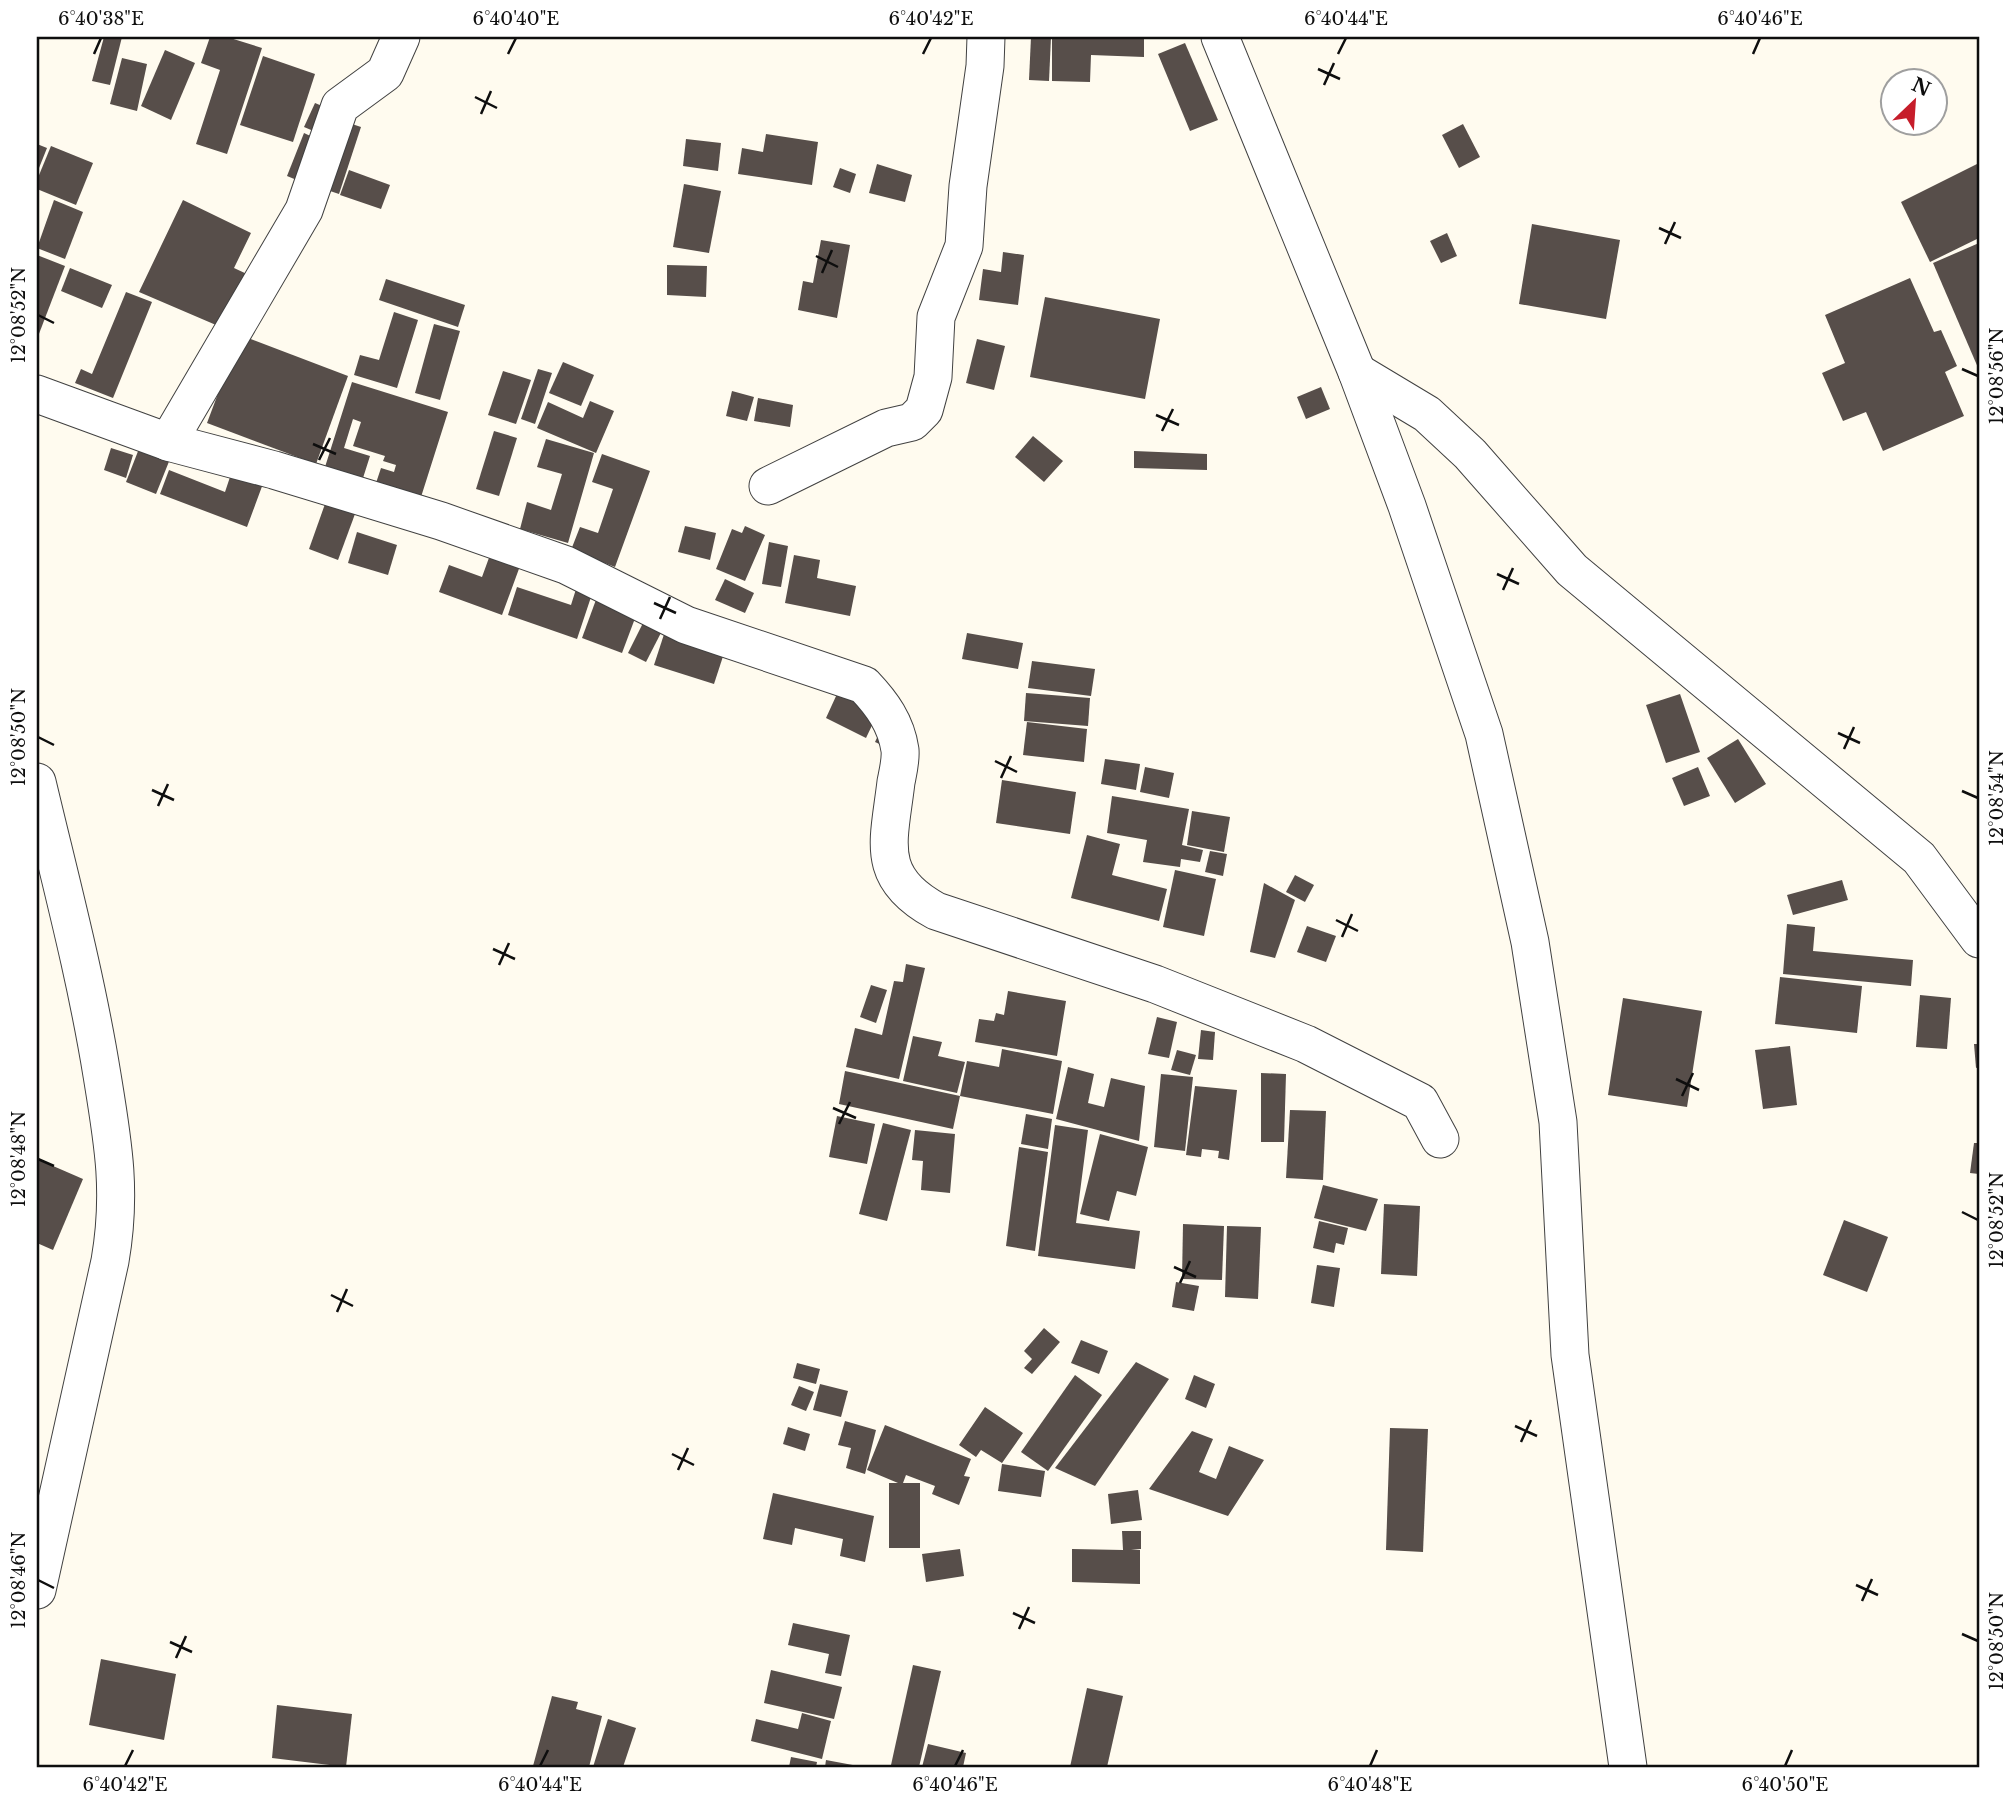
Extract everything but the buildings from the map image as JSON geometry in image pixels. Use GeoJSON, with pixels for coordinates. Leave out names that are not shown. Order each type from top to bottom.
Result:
{"type":"FeatureCollection","features":[{"type":"Feature","properties":{"kind":"street"},"geometry":{"type":"LineString","coordinates":[[168,442],[304,210],[340,106],[385,73],[401,37]]}},
{"type":"Feature","properties":{"kind":"street"},"geometry":{"type":"LineString","coordinates":[[768,486],[886,428],[912,422],[924,410],[933,377],[936,317],[964,246],[968,186],[985,66],[986,37]]}},
{"type":"Feature","properties":{"kind":"street"},"geometry":{"type":"LineString","coordinates":[[1220,37],[1357,372],[1407,506],[1484,734],[1530,942],[1558,1122],[1570,1355],[1628,1767]]}},
{"type":"Feature","properties":{"kind":"street"},"geometry":{"type":"LineString","coordinates":[[1357,372],[1427,414],[1470,454],[1572,570],[1919,858],[1979,939]]}},
{"type":"Feature","properties":{"kind":"street"},"geometry":{"type":"LineString","coordinates":[[37,394],[168,442],[274,470],[441,521],[566,565],[685,625],[864,685],[884,707],[895,730],[900,752],[887,854],[893,874],[918,901],[936,911],[1155,984],[1306,1045],[1420,1102],[1440,1139]]}},
{"type":"Feature","properties":{"kind":"street"},"geometry":{"type":"LineString","coordinates":[[37,782],[92,1011],[117,1168],[116,1227],[110,1261],[37,1590]]}}]}
